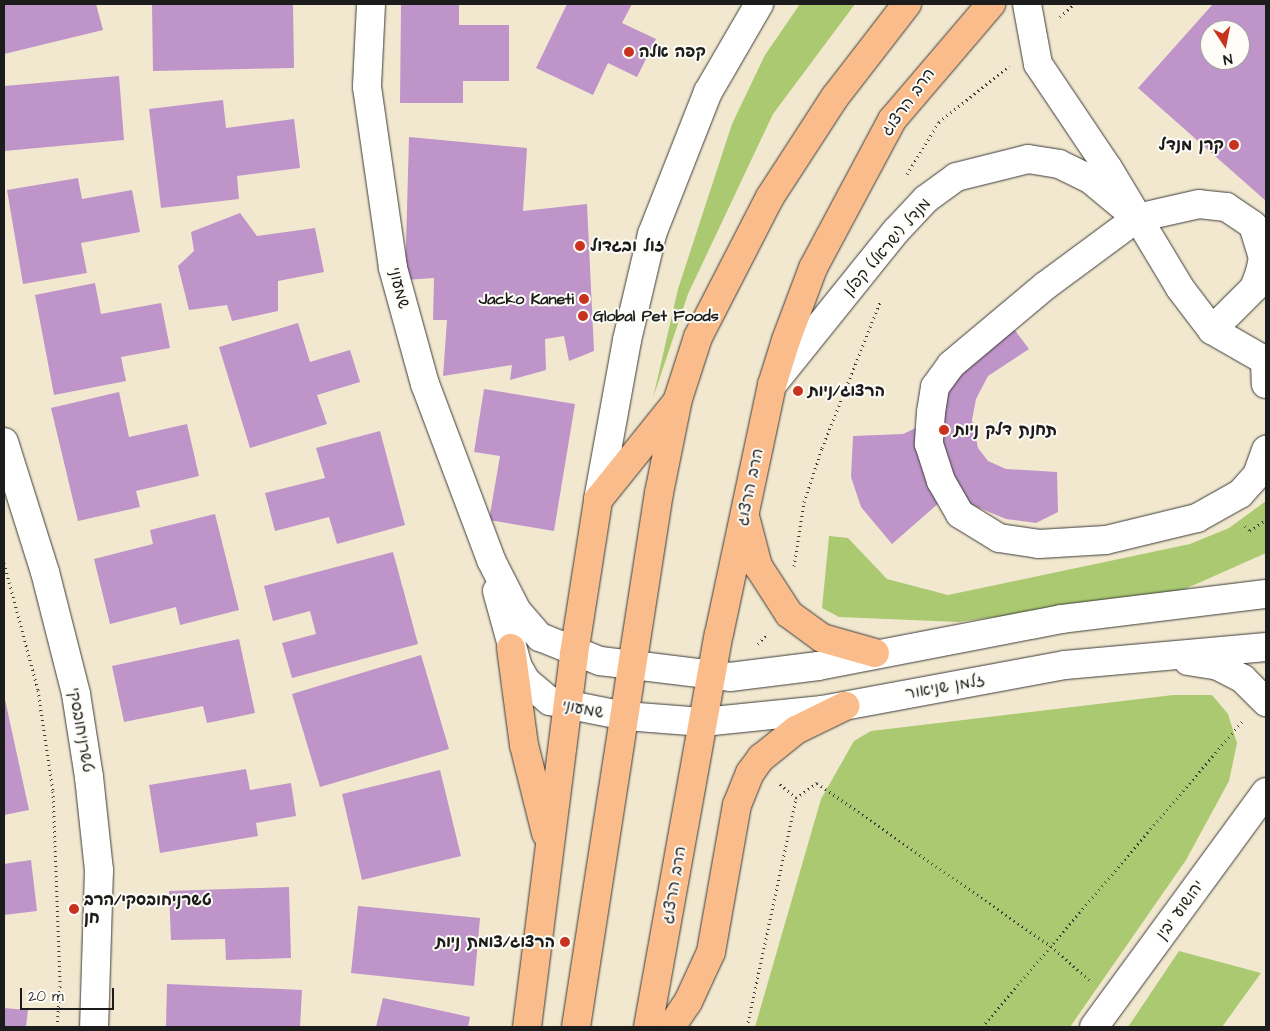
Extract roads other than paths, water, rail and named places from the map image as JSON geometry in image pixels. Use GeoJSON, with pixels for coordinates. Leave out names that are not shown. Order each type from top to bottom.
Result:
{"type":"FeatureCollection","features":[{"type":"Feature","properties":{"kind":"main road"},"geometry":{"type":"LineString","coordinates":[[576,1027],[632,666],[678,399],[698,338],[726,274],[770,197],[835,97],[907,4]]}},
{"type":"Feature","properties":{"kind":"main road","name":"הרב הרצוג"},"geometry":{"type":"LineString","coordinates":[[648,1027],[710,678],[772,385],[812,268],[892,120],[991,4]]}},
{"type":"Feature","properties":{"kind":"main road"},"geometry":{"type":"LineString","coordinates":[[527,1027],[574,654],[598,500],[678,399]]}},
{"type":"Feature","properties":{"kind":"main road"},"geometry":{"type":"LineString","coordinates":[[744,512],[758,566],[789,614],[830,641],[875,653]]}},
{"type":"Feature","properties":{"kind":"main road"},"geometry":{"type":"LineString","coordinates":[[511,648],[526,754],[550,847]]}},
{"type":"Feature","properties":{"kind":"main road"},"geometry":{"type":"LineString","coordinates":[[671,1027],[688,1002],[711,952],[737,805],[750,773],[788,736],[845,706]]}},
{"type":"Feature","properties":{"kind":"street","name":"שמעוני"},"geometry":{"type":"LineString","coordinates":[[371,4],[366,87],[393,268],[425,384],[491,560],[511,648],[526,681],[550,701],[567,708],[625,716]]}},
{"type":"Feature","properties":{"kind":"street"},"geometry":{"type":"LineString","coordinates":[[598,500],[627,340],[652,234],[708,92],[759,4]]}},
{"type":"Feature","properties":{"kind":"street","name":"מנדל (ישראל) קפלן"},"geometry":{"type":"LineString","coordinates":[[1027,4],[1033,51],[1180,288],[1212,330],[1266,369]]}},
{"type":"Feature","properties":{"kind":"street","name":"מנדל (ישראל) קפלן"},"geometry":{"type":"LineString","coordinates":[[772,385],[896,231],[956,177],[1028,159],[1059,164],[1090,179],[1137,218]]}},
{"type":"Feature","properties":{"kind":"street"},"geometry":{"type":"LineString","coordinates":[[1212,330],[1254,288],[1263,258],[1253,226],[1226,207],[1199,204],[1137,218],[979,338],[935,387],[929,444],[960,514],[998,538],[1039,544],[1106,540],[1197,518],[1240,494],[1257,475],[1266,450]]}},
{"type":"Feature","properties":{"kind":"street","name":"טשרניחובסקי"},"geometry":{"type":"LineString","coordinates":[[4,442],[45,572],[76,694],[90,777],[99,870],[94,1027]]}},
{"type":"Feature","properties":{"kind":"street","name":"שמעוני"},"geometry":{"type":"LineString","coordinates":[[491,560],[528,625],[540,637],[574,654],[632,666]]}},
{"type":"Feature","properties":{"kind":"street"},"geometry":{"type":"LineString","coordinates":[[632,666],[710,678],[818,666],[875,653],[1062,619],[1262,593]]}},
{"type":"Feature","properties":{"kind":"street","name":"זלמן שניאור"},"geometry":{"type":"LineString","coordinates":[[625,716],[703,722],[845,706],[1065,665],[1266,647]]}},
{"type":"Feature","properties":{"kind":"street"},"geometry":{"type":"LineString","coordinates":[[1162,656],[1218,666],[1243,679],[1265,699]]}},
{"type":"Feature","properties":{"kind":"street","name":"יהושוע יבין"},"geometry":{"type":"LineString","coordinates":[[1094,1027],[1266,792]]}},
{"type":"Feature","properties":{"kind":"place","name":"קפה אלה"},"geometry":{"type":"Point","coordinates":[629,52]}},
{"type":"Feature","properties":{"kind":"place","name":"קרן מנדל"},"geometry":{"type":"Point","coordinates":[1234,145]}},
{"type":"Feature","properties":{"kind":"place","name":"זול ובגדול"},"geometry":{"type":"Point","coordinates":[580,246]}},
{"type":"Feature","properties":{"kind":"place","name":"Jacko Kaneti"},"geometry":{"type":"Point","coordinates":[584,299]}},
{"type":"Feature","properties":{"kind":"place","name":"Global Pet Foods"},"geometry":{"type":"Point","coordinates":[583,316]}},
{"type":"Feature","properties":{"kind":"place","name":"הרצוג/ניות"},"geometry":{"type":"Point","coordinates":[798,391]}},
{"type":"Feature","properties":{"kind":"place","name":"תחנת דלק ניות"},"geometry":{"type":"Point","coordinates":[944,430]}},
{"type":"Feature","properties":{"kind":"place","name":"טשרניחובסקי/הרב חן"},"geometry":{"type":"Point","coordinates":[74,909]}},
{"type":"Feature","properties":{"kind":"place","name":"הרצוג/צומת ניות"},"geometry":{"type":"Point","coordinates":[565,942]}}]}
